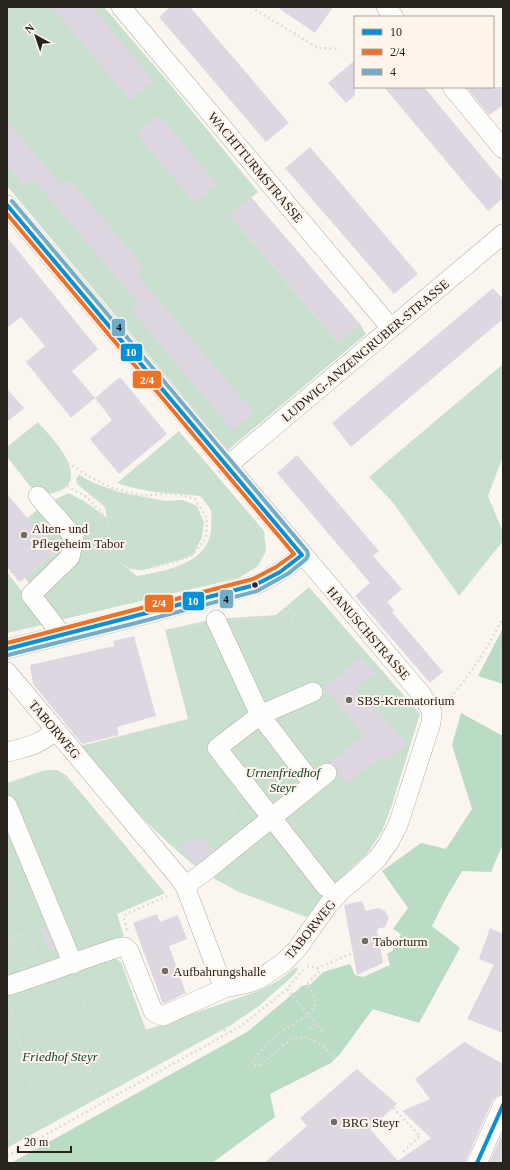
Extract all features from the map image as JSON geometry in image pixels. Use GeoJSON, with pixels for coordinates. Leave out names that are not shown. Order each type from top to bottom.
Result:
{"type":"FeatureCollection","features":[{"type":"Feature","properties":{"kind":"street","name":"WACHTTURMSTRASSE"},"geometry":{"type":"LineString","coordinates":[[120,7],[391,328]]}},
{"type":"Feature","properties":{"kind":"street"},"geometry":{"type":"LineString","coordinates":[[386,7],[393,16]]}},
{"type":"Feature","properties":{"kind":"street"},"geometry":{"type":"LineString","coordinates":[[453,88],[503,149]]}},
{"type":"Feature","properties":{"kind":"street","name":"HANUSCHSTRASSE"},"geometry":{"type":"LineString","coordinates":[[7,205],[422,696],[432,712]]}},
{"type":"Feature","properties":{"kind":"street","name":"LUDWIG-ANZENGRUBER-STRASSE"},"geometry":{"type":"LineString","coordinates":[[227,466],[503,234]]}},
{"type":"Feature","properties":{"kind":"street"},"geometry":{"type":"LineString","coordinates":[[38,496],[74,537],[70,557],[31,595],[62,636]]}},
{"type":"Feature","properties":{"kind":"street"},"geometry":{"type":"LineString","coordinates":[[7,649],[255,585],[286,569],[302,555]]}},
{"type":"Feature","properties":{"kind":"street"},"geometry":{"type":"LineString","coordinates":[[185,886],[230,852],[320,778],[260,716],[216,620]]}},
{"type":"Feature","properties":{"kind":"street","name":"TABORWEG"},"geometry":{"type":"LineString","coordinates":[[8,674],[178,875],[185,886],[217,992],[259,979],[283,963],[297,949],[328,905],[341,891],[362,874],[377,859],[388,844],[398,825],[431,723],[432,712]]}},
{"type":"Feature","properties":{"kind":"street"},"geometry":{"type":"LineString","coordinates":[[312,692],[260,716],[217,748],[326,887]]}},
{"type":"Feature","properties":{"kind":"street"},"geometry":{"type":"LineString","coordinates":[[7,752],[37,744],[45,740],[56,730]]}},
{"type":"Feature","properties":{"kind":"street"},"geometry":{"type":"LineString","coordinates":[[7,805],[71,964]]}},
{"type":"Feature","properties":{"kind":"street"},"geometry":{"type":"LineString","coordinates":[[8,994],[47,973],[79,960],[120,947],[125,947],[129,951],[152,1011],[155,1013],[163,1016],[217,992]]}},
{"type":"Feature","properties":{"kind":"street"},"geometry":{"type":"LineString","coordinates":[[477,1163],[503,1105]]}},
{"type":"Feature","properties":{"kind":"path"},"geometry":{"type":"LineString","coordinates":[[251,7],[318,48],[338,49]]}},
{"type":"Feature","properties":{"kind":"path"},"geometry":{"type":"LineString","coordinates":[[67,486],[87,496],[107,519],[108,537],[112,556],[121,564],[131,568],[142,570],[180,560],[192,555],[206,538],[207,518],[195,498],[172,493],[144,496],[112,488],[88,476],[69,463]]}},
{"type":"Feature","properties":{"kind":"path"},"geometry":{"type":"LineString","coordinates":[[173,630],[216,620],[277,618],[291,608],[340,670]]}},
{"type":"Feature","properties":{"kind":"path"},"geometry":{"type":"LineString","coordinates":[[236,663],[276,645],[291,632],[293,611]]}},
{"type":"Feature","properties":{"kind":"path"},"geometry":{"type":"LineString","coordinates":[[432,712],[447,702],[462,686],[488,646],[503,618]]}},
{"type":"Feature","properties":{"kind":"path"},"geometry":{"type":"LineString","coordinates":[[142,809],[217,748]]}},
{"type":"Feature","properties":{"kind":"path"},"geometry":{"type":"LineString","coordinates":[[196,764],[235,814],[214,832],[230,852]]}},
{"type":"Feature","properties":{"kind":"path"},"geometry":{"type":"LineString","coordinates":[[7,880],[31,942],[47,973],[97,1088]]}},
{"type":"Feature","properties":{"kind":"path"},"geometry":{"type":"LineString","coordinates":[[125,947],[129,937],[124,918],[126,914],[172,894],[185,886]]}},
{"type":"Feature","properties":{"kind":"path"},"geometry":{"type":"LineString","coordinates":[[12,947],[8,938],[28,933]]}},
{"type":"Feature","properties":{"kind":"path"},"geometry":{"type":"LineString","coordinates":[[7,948],[31,942]]}},
{"type":"Feature","properties":{"kind":"path"},"geometry":{"type":"LineString","coordinates":[[7,957],[35,950]]}},
{"type":"Feature","properties":{"kind":"path"},"geometry":{"type":"LineString","coordinates":[[306,966],[317,968],[353,953]]}},
{"type":"Feature","properties":{"kind":"path"},"geometry":{"type":"LineString","coordinates":[[7,1137],[114,1080],[71,964]]}},
{"type":"Feature","properties":{"kind":"path"},"geometry":{"type":"LineString","coordinates":[[317,968],[320,971],[307,984],[314,995],[316,1003],[314,1010],[303,1020],[284,1030],[267,1044],[253,1060],[254,1064],[258,1066],[284,1044],[301,1036],[314,1040],[336,1058]]}},
{"type":"Feature","properties":{"kind":"path"},"geometry":{"type":"LineString","coordinates":[[7,1156],[241,1026],[286,990],[322,1031]]}},
{"type":"Feature","properties":{"kind":"path"},"geometry":{"type":"LineString","coordinates":[[217,992],[226,1034]]}},
{"type":"Feature","properties":{"kind":"path"},"geometry":{"type":"LineString","coordinates":[[8,994],[34,1094]]}},
{"type":"Feature","properties":{"kind":"path"},"geometry":{"type":"LineString","coordinates":[[310,1029],[316,1024]]}},
{"type":"Feature","properties":{"kind":"path"},"geometry":{"type":"LineString","coordinates":[[25,1062],[58,1052]]}},
{"type":"Feature","properties":{"kind":"path"},"geometry":{"type":"LineString","coordinates":[[392,1108],[420,1136],[403,1152]]}},
{"type":"Feature","properties":{"kind":"green space"},"geometry":{"type":"Polygon","coordinates":[[[7,7],[104,7],[170,84],[258,192],[230,215],[338,343],[360,324],[366,334],[228,450],[7,186],[7,7]]]}},
{"type":"Feature","properties":{"kind":"green space"},"geometry":{"type":"Polygon","coordinates":[[[503,364],[503,456],[488,496],[503,532],[503,541],[459,596],[394,504],[369,477],[503,364]]]}},
{"type":"Feature","properties":{"kind":"green space"},"geometry":{"type":"Polygon","coordinates":[[[38,422],[63,452],[71,470],[71,479],[67,486],[61,490],[38,496],[7,457],[7,447],[38,422]]]}},
{"type":"Feature","properties":{"kind":"green space"},"geometry":{"type":"Polygon","coordinates":[[[179,431],[264,531],[266,551],[258,566],[239,578],[60,620],[25,578],[56,552],[27,518],[45,504],[69,493],[87,503],[107,518],[105,507],[77,484],[76,479],[79,475],[94,483],[119,492],[165,501],[183,500],[197,506],[204,522],[202,537],[193,555],[142,570],[131,569],[123,565],[137,576],[162,571],[186,562],[197,556],[205,547],[210,536],[211,512],[200,496],[148,491],[117,483],[179,431]]]}},
{"type":"Feature","properties":{"kind":"green space"},"geometry":{"type":"Polygon","coordinates":[[[7,572],[47,624],[7,633],[7,572]]]}},
{"type":"Feature","properties":{"kind":"green space","name":"Urnenfriedhof Steyr"},"geometry":{"type":"Polygon","coordinates":[[[309,587],[420,714],[391,808],[382,831],[367,854],[327,891],[313,912],[306,917],[239,892],[215,879],[201,862],[195,866],[149,824],[80,746],[188,719],[165,630],[214,619],[276,615],[309,587]]]}},
{"type":"Feature","properties":{"kind":"green space"},"geometry":{"type":"Polygon","coordinates":[[[503,628],[503,684],[478,676],[503,628]]]}},
{"type":"Feature","properties":{"kind":"green space"},"geometry":{"type":"Polygon","coordinates":[[[461,713],[503,736],[503,844],[491,872],[462,871],[432,926],[460,948],[419,1023],[373,1009],[340,1054],[331,1063],[270,1094],[275,1117],[212,1163],[11,1163],[247,1032],[302,986],[311,984],[323,972],[350,964],[355,975],[363,977],[390,965],[387,954],[392,951],[401,934],[393,929],[408,908],[382,871],[421,843],[446,849],[472,809],[452,745],[461,713]]]}},
{"type":"Feature","properties":{"kind":"green space","name":"Friedhof Steyr"},"geometry":{"type":"Polygon","coordinates":[[[45,770],[57,770],[66,775],[165,893],[117,914],[124,936],[81,955],[116,959],[121,962],[146,1030],[258,991],[278,981],[296,967],[298,969],[294,975],[259,1006],[231,1025],[7,1148],[7,783],[45,770]]]}},
{"type":"Feature","properties":{"kind":"building"},"geometry":{"type":"Polygon","coordinates":[[[52,7],[92,7],[153,81],[130,100],[52,7]]]}},
{"type":"Feature","properties":{"kind":"building"},"geometry":{"type":"Polygon","coordinates":[[[170,7],[190,7],[289,123],[266,142],[159,17],[170,7]]]}},
{"type":"Feature","properties":{"kind":"building"},"geometry":{"type":"Polygon","coordinates":[[[277,7],[333,7],[315,33],[277,7]]]}},
{"type":"Feature","properties":{"kind":"building"},"geometry":{"type":"Polygon","coordinates":[[[354,61],[355,95],[346,103],[328,83],[354,61]]]}},
{"type":"Feature","properties":{"kind":"building"},"geometry":{"type":"Polygon","coordinates":[[[503,87],[503,105],[489,115],[467,88],[503,87]]]}},
{"type":"Feature","properties":{"kind":"building"},"geometry":{"type":"Polygon","coordinates":[[[385,88],[425,88],[503,182],[503,198],[488,211],[385,88]]]}},
{"type":"Feature","properties":{"kind":"building"},"geometry":{"type":"Polygon","coordinates":[[[159,115],[217,184],[195,203],[136,134],[159,115]]]}},
{"type":"Feature","properties":{"kind":"building"},"geometry":{"type":"Polygon","coordinates":[[[7,121],[62,186],[70,180],[144,267],[136,273],[254,413],[232,430],[131,310],[138,303],[33,179],[25,186],[7,165],[7,121]]]}},
{"type":"Feature","properties":{"kind":"building"},"geometry":{"type":"Polygon","coordinates":[[[310,147],[418,274],[394,294],[285,168],[310,147]]]}},
{"type":"Feature","properties":{"kind":"building"},"geometry":{"type":"Polygon","coordinates":[[[251,197],[360,324],[338,343],[230,215],[251,197]]]}},
{"type":"Feature","properties":{"kind":"building"},"geometry":{"type":"Polygon","coordinates":[[[7,237],[98,349],[72,371],[95,398],[71,418],[26,362],[45,346],[21,317],[7,328],[7,237]]]}},
{"type":"Feature","properties":{"kind":"building"},"geometry":{"type":"Polygon","coordinates":[[[493,288],[503,299],[503,319],[351,447],[332,423],[493,288]]]}},
{"type":"Feature","properties":{"kind":"building"},"geometry":{"type":"Polygon","coordinates":[[[120,377],[167,434],[119,474],[90,439],[112,420],[95,398],[120,377]]]}},
{"type":"Feature","properties":{"kind":"building"},"geometry":{"type":"Polygon","coordinates":[[[7,389],[24,408],[7,422],[7,389]]]}},
{"type":"Feature","properties":{"kind":"building"},"geometry":{"type":"Polygon","coordinates":[[[297,455],[379,551],[373,556],[402,589],[387,602],[394,610],[392,612],[443,672],[430,683],[355,596],[370,583],[277,473],[297,455]]]}},
{"type":"Feature","properties":{"kind":"building","name":"Alten- und Pflegeheim Tabor"},"geometry":{"type":"Polygon","coordinates":[[[7,494],[56,552],[20,582],[7,567],[7,494]]]}},
{"type":"Feature","properties":{"kind":"building"},"geometry":{"type":"Polygon","coordinates":[[[134,636],[156,716],[117,727],[119,735],[82,744],[33,684],[30,665],[114,646],[113,641],[134,636]]]}},
{"type":"Feature","properties":{"kind":"building"},"geometry":{"type":"Polygon","coordinates":[[[361,657],[375,673],[355,689],[374,711],[377,709],[407,744],[386,762],[381,756],[348,784],[335,766],[331,763],[364,735],[324,688],[361,657]]]}},
{"type":"Feature","properties":{"kind":"building"},"geometry":{"type":"Polygon","coordinates":[[[193,836],[197,841],[202,837],[214,851],[195,865],[181,847],[193,836]]]}},
{"type":"Feature","properties":{"kind":"building","name":"Taborturm"},"geometry":{"type":"Polygon","coordinates":[[[362,901],[366,911],[378,908],[385,911],[389,918],[385,927],[377,929],[383,963],[357,975],[344,905],[362,901]]]}},
{"type":"Feature","properties":{"kind":"building","name":"Aufbahrungshalle"},"geometry":{"type":"Polygon","coordinates":[[[157,914],[160,922],[178,915],[187,939],[169,946],[186,993],[163,1004],[133,923],[157,914]]]}},
{"type":"Feature","properties":{"kind":"building"},"geometry":{"type":"Polygon","coordinates":[[[46,928],[55,949],[49,951],[40,930],[46,928]]]}},
{"type":"Feature","properties":{"kind":"building"},"geometry":{"type":"Polygon","coordinates":[[[490,928],[503,934],[503,1033],[467,1019],[494,965],[479,959],[490,928]]]}},
{"type":"Feature","properties":{"kind":"building"},"geometry":{"type":"Polygon","coordinates":[[[464,1042],[503,1064],[503,1094],[497,1096],[493,1100],[466,1163],[264,1163],[307,1126],[300,1118],[357,1069],[397,1104],[370,1129],[398,1161],[431,1138],[402,1111],[430,1099],[415,1079],[464,1042]]]}},
{"type":"Feature","properties":{"kind":"building"},"geometry":{"type":"Polygon","coordinates":[[[503,1132],[503,1163],[489,1163],[503,1132]]]}},
{"type":"Feature","properties":{"kind":"transit line","name":"4"},"geometry":{"type":"LineString","coordinates":[[8,655],[257,591],[289,573],[306,559],[308,555],[307,551],[12,201]]}},
{"type":"Feature","properties":{"kind":"transit line","name":"10"},"geometry":{"type":"LineString","coordinates":[[7,205],[302,555],[280,572],[255,585],[7,649]]}},
{"type":"Feature","properties":{"kind":"transit line","name":"2/4"},"geometry":{"type":"LineString","coordinates":[[7,214],[294,554],[276,567],[253,579],[7,643]]}},
{"type":"Feature","properties":{"kind":"transit line","name":"10"},"geometry":{"type":"LineString","coordinates":[[477,1163],[503,1105]]}},
{"type":"Feature","properties":{"kind":"place","name":"Alten- und Pflegeheim Tabor"},"geometry":{"type":"Point","coordinates":[24,535]}},
{"type":"Feature","properties":{"kind":"place","name":"SBS-Krematorium"},"geometry":{"type":"Point","coordinates":[349,700]}},
{"type":"Feature","properties":{"kind":"place","name":"Taborturm"},"geometry":{"type":"Point","coordinates":[365,941]}},
{"type":"Feature","properties":{"kind":"place","name":"Aufbahrungshalle"},"geometry":{"type":"Point","coordinates":[165,971]}},
{"type":"Feature","properties":{"kind":"place","name":"BRG Steyr"},"geometry":{"type":"Point","coordinates":[334,1122]}}]}
